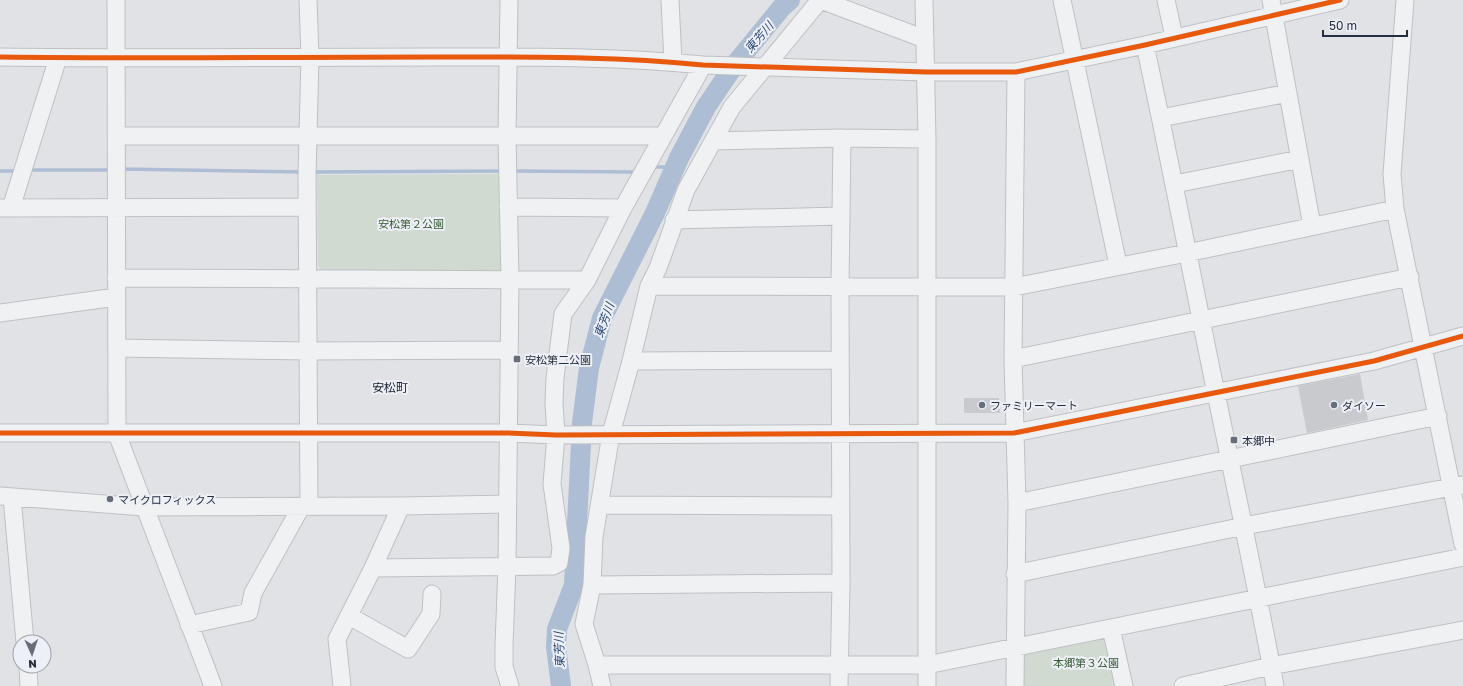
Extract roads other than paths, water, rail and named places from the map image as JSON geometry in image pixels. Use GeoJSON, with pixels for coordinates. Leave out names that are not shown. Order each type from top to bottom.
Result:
{"type":"FeatureCollection","features":[{"type":"Feature","properties":{"kind":"street"},"geometry":{"type":"LineString","coordinates":[[116,0],[117,434],[213,686]]}},
{"type":"Feature","properties":{"kind":"street"},"geometry":{"type":"LineString","coordinates":[[189,625],[249,612],[253,593],[305,506],[309,351],[307,172],[310,57],[308,0]]}},
{"type":"Feature","properties":{"kind":"street"},"geometry":{"type":"LineString","coordinates":[[509,0],[507,137],[510,279],[508,350],[507,566],[504,667],[510,686]]}},
{"type":"Feature","properties":{"kind":"street"},"geometry":{"type":"LineString","coordinates":[[670,0],[673,62]]}},
{"type":"Feature","properties":{"kind":"street"},"geometry":{"type":"LineString","coordinates":[[602,686],[584,624],[592,585],[594,537],[601,505],[609,434],[632,361],[649,286],[658,268],[686,190],[732,107],[821,0],[925,39]]}},
{"type":"Feature","properties":{"kind":"street"},"geometry":{"type":"LineString","coordinates":[[924,0],[926,72],[927,686]]}},
{"type":"Feature","properties":{"kind":"street"},"geometry":{"type":"LineString","coordinates":[[1062,0],[1118,265]]}},
{"type":"Feature","properties":{"kind":"street"},"geometry":{"type":"LineString","coordinates":[[1166,0],[1174,37]]}},
{"type":"Feature","properties":{"kind":"street"},"geometry":{"type":"LineString","coordinates":[[0,57],[116,59],[509,57],[926,72],[1016,72],[1145,45],[1273,8],[1340,0]]}},
{"type":"Feature","properties":{"kind":"street"},"geometry":{"type":"LineString","coordinates":[[1405,0],[1392,174],[1395,209],[1438,416],[1457,486],[1463,544]]}},
{"type":"Feature","properties":{"kind":"street"},"geometry":{"type":"LineString","coordinates":[[1273,8],[1312,226]]}},
{"type":"Feature","properties":{"kind":"street"},"geometry":{"type":"LineString","coordinates":[[1145,45],[1175,184],[1187,253],[1259,597],[1275,686]]}},
{"type":"Feature","properties":{"kind":"street"},"geometry":{"type":"LineString","coordinates":[[58,58],[23,170],[6,208],[307,207]]}},
{"type":"Feature","properties":{"kind":"street"},"geometry":{"type":"LineString","coordinates":[[374,568],[553,566],[559,564],[561,548],[552,484],[562,435],[554,403],[563,314],[587,280],[624,208],[703,65]]}},
{"type":"Feature","properties":{"kind":"street"},"geometry":{"type":"LineString","coordinates":[[1015,686],[1016,503],[1014,433],[1014,287],[1016,72]]}},
{"type":"Feature","properties":{"kind":"street"},"geometry":{"type":"LineString","coordinates":[[1161,118],[1288,93]]}},
{"type":"Feature","properties":{"kind":"street"},"geometry":{"type":"LineString","coordinates":[[117,136],[664,136]]}},
{"type":"Feature","properties":{"kind":"street"},"geometry":{"type":"LineString","coordinates":[[714,141],[842,138],[926,139]]}},
{"type":"Feature","properties":{"kind":"street"},"geometry":{"type":"LineString","coordinates":[[839,686],[841,583],[840,287],[842,138]]}},
{"type":"Feature","properties":{"kind":"street"},"geometry":{"type":"LineString","coordinates":[[1175,184],[1300,159]]}},
{"type":"Feature","properties":{"kind":"street"},"geometry":{"type":"LineString","coordinates":[[508,207],[624,208]]}},
{"type":"Feature","properties":{"kind":"street"},"geometry":{"type":"LineString","coordinates":[[649,286],[1014,287],[1118,265],[1187,253],[1395,209]]}},
{"type":"Feature","properties":{"kind":"street"},"geometry":{"type":"LineString","coordinates":[[674,220],[841,216]]}},
{"type":"Feature","properties":{"kind":"street"},"geometry":{"type":"LineString","coordinates":[[1014,360],[1410,277]]}},
{"type":"Feature","properties":{"kind":"street"},"geometry":{"type":"LineString","coordinates":[[116,278],[587,280]]}},
{"type":"Feature","properties":{"kind":"street"},"geometry":{"type":"LineString","coordinates":[[0,313],[116,297]]}},
{"type":"Feature","properties":{"kind":"street"},"geometry":{"type":"LineString","coordinates":[[0,433],[508,433],[562,435],[1014,433],[1374,361],[1463,336]]}},
{"type":"Feature","properties":{"kind":"street"},"geometry":{"type":"LineString","coordinates":[[117,348],[309,351],[508,350]]}},
{"type":"Feature","properties":{"kind":"street"},"geometry":{"type":"LineString","coordinates":[[632,361],[840,360]]}},
{"type":"Feature","properties":{"kind":"street"},"geometry":{"type":"LineString","coordinates":[[1016,503],[1438,416]]}},
{"type":"Feature","properties":{"kind":"street"},"geometry":{"type":"LineString","coordinates":[[1015,574],[1244,526],[1457,486]]}},
{"type":"Feature","properties":{"kind":"street"},"geometry":{"type":"LineString","coordinates":[[24,634],[6,496],[144,507],[507,504]]}},
{"type":"Feature","properties":{"kind":"street"},"geometry":{"type":"LineString","coordinates":[[601,505],[840,506]]}},
{"type":"Feature","properties":{"kind":"street"},"geometry":{"type":"LineString","coordinates":[[342,686],[337,638],[374,568],[401,506]]}},
{"type":"Feature","properties":{"kind":"street"},"geometry":{"type":"LineString","coordinates":[[597,665],[927,665],[1463,557]]}},
{"type":"Feature","properties":{"kind":"street"},"geometry":{"type":"LineString","coordinates":[[592,585],[841,583]]}},
{"type":"Feature","properties":{"kind":"street"},"geometry":{"type":"LineString","coordinates":[[349,616],[408,649],[432,614],[432,594]]}},
{"type":"Feature","properties":{"kind":"street"},"geometry":{"type":"LineString","coordinates":[[1111,628],[1124,686]]}},
{"type":"Feature","properties":{"kind":"street"},"geometry":{"type":"LineString","coordinates":[[1183,686],[1271,666],[1463,630]]}},
{"type":"Feature","properties":{"kind":"street"},"geometry":{"type":"LineString","coordinates":[[28,674],[29,686]]}},
{"type":"Feature","properties":{"kind":"waterway","name":"東芳川"},"geometry":{"type":"LineString","coordinates":[[561,686],[556,647],[557,629],[574,585],[582,423],[589,368],[602,318],[654,215],[679,158],[706,107],[733,67],[782,7],[790,0]]}},
{"type":"Feature","properties":{"kind":"waterway"},"geometry":{"type":"LineString","coordinates":[[657,167],[675,167]]}},
{"type":"Feature","properties":{"kind":"waterway"},"geometry":{"type":"LineString","coordinates":[[121,169],[303,172]]}},
{"type":"Feature","properties":{"kind":"waterway"},"geometry":{"type":"LineString","coordinates":[[27,170],[111,170]]}},
{"type":"Feature","properties":{"kind":"waterway"},"geometry":{"type":"LineString","coordinates":[[0,171],[17,171]]}},
{"type":"Feature","properties":{"kind":"waterway"},"geometry":{"type":"LineString","coordinates":[[311,172],[503,171]]}},
{"type":"Feature","properties":{"kind":"waterway"},"geometry":{"type":"LineString","coordinates":[[513,171],[637,172]]}},
{"type":"Feature","properties":{"kind":"place","name":"安松第二公園"},"geometry":{"type":"Point","coordinates":[517,359]}},
{"type":"Feature","properties":{"kind":"place","name":"ファミリーマート"},"geometry":{"type":"Point","coordinates":[982,405]}},
{"type":"Feature","properties":{"kind":"place","name":"ダイソー"},"geometry":{"type":"Point","coordinates":[1334,405]}},
{"type":"Feature","properties":{"kind":"place","name":"本郷中"},"geometry":{"type":"Point","coordinates":[1234,440]}},
{"type":"Feature","properties":{"kind":"place","name":"マイクロフィックス"},"geometry":{"type":"Point","coordinates":[110,499]}},
{"type":"Feature","properties":{"kind":"district","name":"安松町"},"geometry":{"type":"Point","coordinates":[390,387]}},
{"type":"Feature","properties":{"kind":"park label","name":"安松第２公園"},"geometry":{"type":"Point","coordinates":[411,223]}},
{"type":"Feature","properties":{"kind":"park label","name":"本郷第３公園"},"geometry":{"type":"Point","coordinates":[1086,662]}}]}
